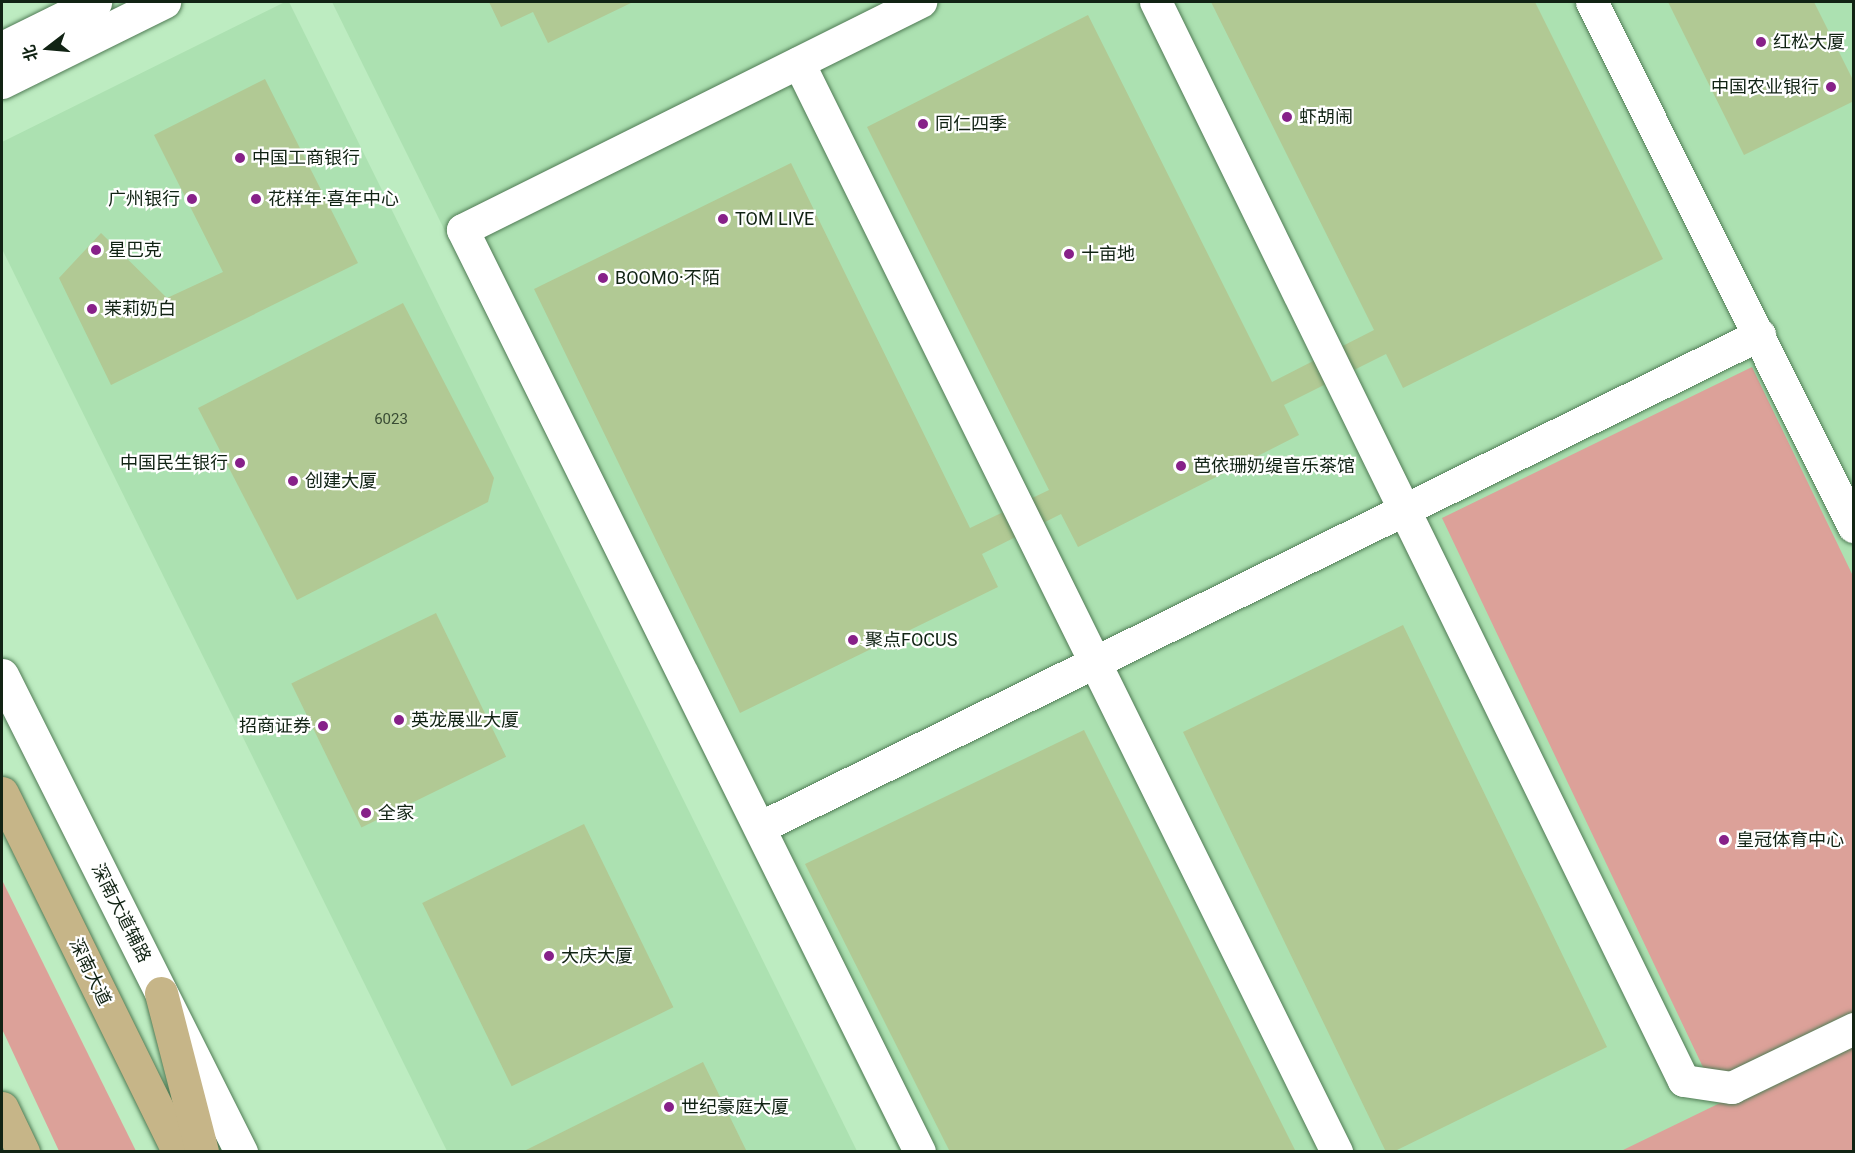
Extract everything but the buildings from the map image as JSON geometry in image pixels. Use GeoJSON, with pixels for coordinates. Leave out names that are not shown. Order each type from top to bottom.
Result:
{"type":"FeatureCollection","features":[{"type":"Feature","properties":{"kind":"main road"},"geometry":{"type":"LineString","coordinates":[[2,48],[95,2]]}},
{"type":"Feature","properties":{"kind":"main road"},"geometry":{"type":"LineString","coordinates":[[2,82],[164,2]]}},
{"type":"Feature","properties":{"kind":"main road","name":"深南大道辅路"},"geometry":{"type":"LineString","coordinates":[[2,675],[241,1152]]}},
{"type":"Feature","properties":{"kind":"main road","name":"深南大道"},"geometry":{"type":"LineString","coordinates":[[2,794],[179,1152]]}},
{"type":"Feature","properties":{"kind":"main road"},"geometry":{"type":"LineString","coordinates":[[161,993],[202,1152]]}},
{"type":"Feature","properties":{"kind":"main road"},"geometry":{"type":"LineString","coordinates":[[2,1108],[23,1152]]}},
{"type":"Feature","properties":{"kind":"street"},"geometry":{"type":"LineString","coordinates":[[920,1152],[463,230],[921,2]]}},
{"type":"Feature","properties":{"kind":"street"},"geometry":{"type":"LineString","coordinates":[[1156,2],[1684,1081],[1732,1088],[1854,1029]]}},
{"type":"Feature","properties":{"kind":"street"},"geometry":{"type":"LineString","coordinates":[[1592,2],[1854,527]]}},
{"type":"Feature","properties":{"kind":"street"},"geometry":{"type":"LineString","coordinates":[[799,63],[1337,1152]]}},
{"type":"Feature","properties":{"kind":"street"},"geometry":{"type":"LineString","coordinates":[[760,828],[1406,512],[1760,335]]}},
{"type":"Feature","properties":{"kind":"shaded area"},"geometry":{"type":"Polygon","coordinates":[[[289,2],[857,1151],[447,1151],[2,249],[2,142],[289,2]]]}},
{"type":"Feature","properties":{"kind":"shaded area"},"geometry":{"type":"Polygon","coordinates":[[[332,2],[1853,2],[1853,1151],[899,1151],[332,2]]]}},
{"type":"Feature","properties":{"kind":"shaded area","name":"皇冠体育中心"},"geometry":{"type":"Polygon","coordinates":[[[1752,367],[1853,576],[1853,1151],[1621,1151],[1720,1103],[1442,518],[1752,367]]]}},
{"type":"Feature","properties":{"kind":"shaded area"},"geometry":{"type":"Polygon","coordinates":[[[2,880],[136,1151],[59,1151],[2,1029],[2,880]]]}},
{"type":"Feature","properties":{"kind":"place","name":"红松大厦"},"geometry":{"type":"Point","coordinates":[1761,42]}},
{"type":"Feature","properties":{"kind":"place","name":"中国农业银行"},"geometry":{"type":"Point","coordinates":[1831,87]}},
{"type":"Feature","properties":{"kind":"place","name":"虾胡闹"},"geometry":{"type":"Point","coordinates":[1287,117]}},
{"type":"Feature","properties":{"kind":"place","name":"同仁四季"},"geometry":{"type":"Point","coordinates":[923,124]}},
{"type":"Feature","properties":{"kind":"place","name":"中国工商银行"},"geometry":{"type":"Point","coordinates":[240,158]}},
{"type":"Feature","properties":{"kind":"place","name":"广州银行"},"geometry":{"type":"Point","coordinates":[192,199]}},
{"type":"Feature","properties":{"kind":"place","name":"花样年·喜年中心"},"geometry":{"type":"Point","coordinates":[256,199]}},
{"type":"Feature","properties":{"kind":"place","name":"TOM LIVE"},"geometry":{"type":"Point","coordinates":[723,219]}},
{"type":"Feature","properties":{"kind":"place","name":"星巴克"},"geometry":{"type":"Point","coordinates":[96,250]}},
{"type":"Feature","properties":{"kind":"place","name":"十亩地"},"geometry":{"type":"Point","coordinates":[1069,254]}},
{"type":"Feature","properties":{"kind":"place","name":"BOOMO·不陌"},"geometry":{"type":"Point","coordinates":[603,278]}},
{"type":"Feature","properties":{"kind":"place","name":"茉莉奶白"},"geometry":{"type":"Point","coordinates":[92,309]}},
{"type":"Feature","properties":{"kind":"place","name":"中国民生银行"},"geometry":{"type":"Point","coordinates":[240,463]}},
{"type":"Feature","properties":{"kind":"place","name":"芭依珊奶缇音乐茶馆"},"geometry":{"type":"Point","coordinates":[1181,466]}},
{"type":"Feature","properties":{"kind":"place","name":"创建大厦"},"geometry":{"type":"Point","coordinates":[293,481]}},
{"type":"Feature","properties":{"kind":"place","name":"聚点FOCUS"},"geometry":{"type":"Point","coordinates":[853,640]}},
{"type":"Feature","properties":{"kind":"place","name":"英龙展业大厦"},"geometry":{"type":"Point","coordinates":[399,720]}},
{"type":"Feature","properties":{"kind":"place","name":"招商证券"},"geometry":{"type":"Point","coordinates":[323,726]}},
{"type":"Feature","properties":{"kind":"place","name":"全家"},"geometry":{"type":"Point","coordinates":[366,813]}},
{"type":"Feature","properties":{"kind":"place","name":"皇冠体育中心"},"geometry":{"type":"Point","coordinates":[1724,840]}},
{"type":"Feature","properties":{"kind":"place","name":"大庆大厦"},"geometry":{"type":"Point","coordinates":[549,956]}},
{"type":"Feature","properties":{"kind":"place","name":"世纪豪庭大厦"},"geometry":{"type":"Point","coordinates":[669,1107]}}]}
